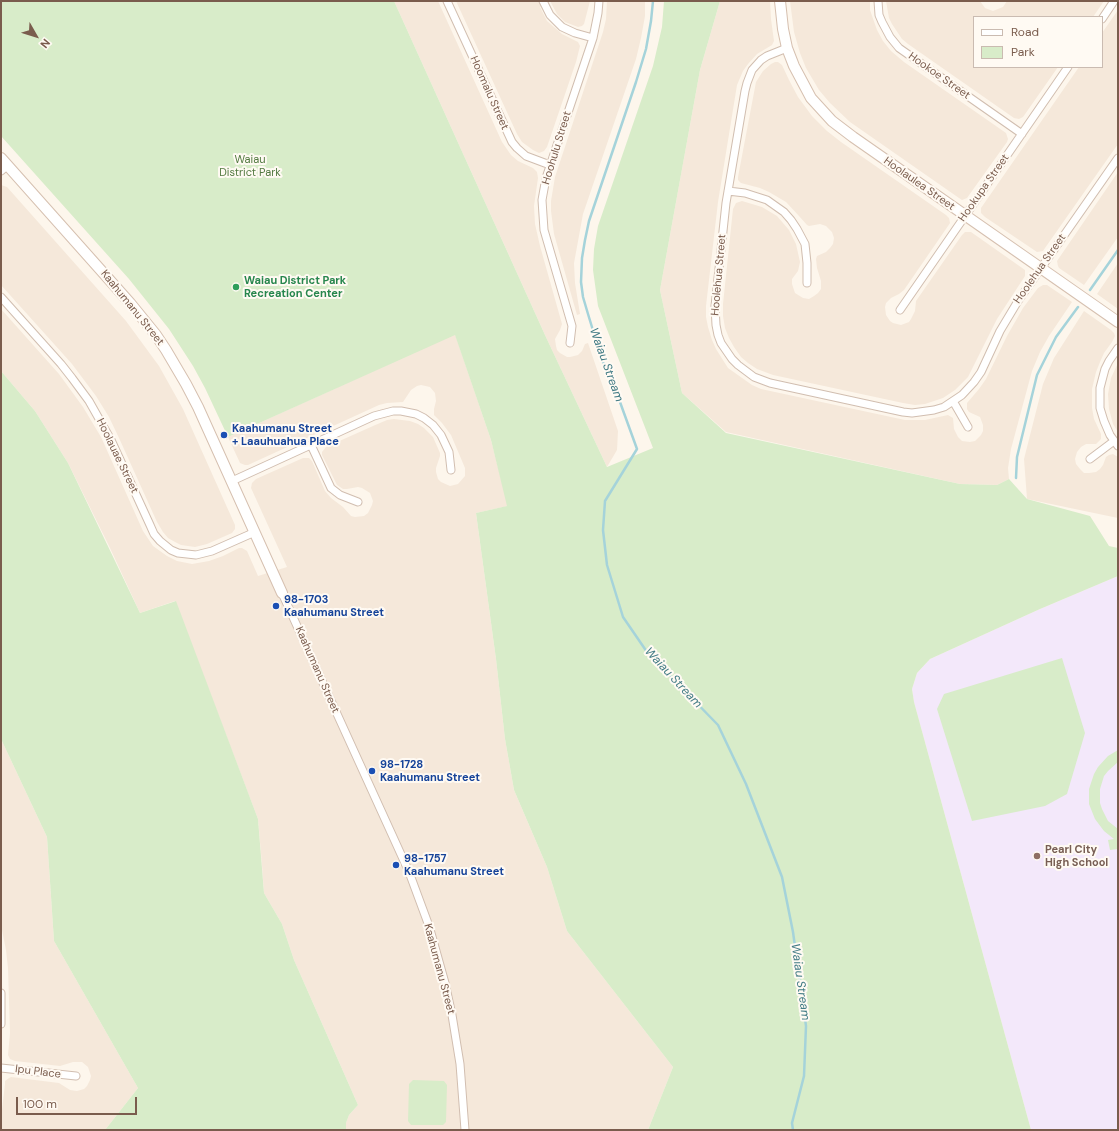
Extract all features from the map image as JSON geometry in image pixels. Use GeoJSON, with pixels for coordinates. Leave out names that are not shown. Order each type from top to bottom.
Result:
{"type":"FeatureCollection","features":[{"type":"Feature","properties":{"kind":"street","name":"Hoomalu Street"},"geometry":{"type":"LineString","coordinates":[[447,1],[512,142],[526,156],[550,165]]}},
{"type":"Feature","properties":{"kind":"street"},"geometry":{"type":"LineString","coordinates":[[543,1],[550,15],[562,27],[575,33],[593,38]]}},
{"type":"Feature","properties":{"kind":"street","name":"Hoohulu Street"},"geometry":{"type":"LineString","coordinates":[[570,343],[572,326],[547,242],[543,219],[542,200],[550,165],[593,38],[599,1]]}},
{"type":"Feature","properties":{"kind":"street","name":"Hoolaulea Street"},"geometry":{"type":"LineString","coordinates":[[780,1],[787,48],[794,66],[804,87],[819,108],[832,121],[852,137],[1118,322]]}},
{"type":"Feature","properties":{"kind":"street","name":"Hookoe Street"},"geometry":{"type":"LineString","coordinates":[[878,1],[882,22],[890,37],[899,48],[1022,134]]}},
{"type":"Feature","properties":{"kind":"street"},"geometry":{"type":"LineString","coordinates":[[1103,18],[1114,1]]}},
{"type":"Feature","properties":{"kind":"street","name":"Hoolehua Street"},"geometry":{"type":"LineString","coordinates":[[787,48],[761,60],[749,76],[745,91],[728,191],[715,306],[716,325],[722,343],[732,359],[754,377],[770,383],[903,412],[921,413],[934,410],[953,401],[962,395],[981,372],[1008,316],[1118,158]]}},
{"type":"Feature","properties":{"kind":"street","name":"Hookupa Street"},"geometry":{"type":"LineString","coordinates":[[900,310],[1067,68]]}},
{"type":"Feature","properties":{"kind":"street","name":"Kaahumanu Street"},"geometry":{"type":"LineString","coordinates":[[3,165],[130,303],[156,335],[176,365],[186,384],[232,481],[409,872],[438,958],[452,1015],[460,1064],[465,1130]]}},
{"type":"Feature","properties":{"kind":"street"},"geometry":{"type":"LineString","coordinates":[[728,191],[745,193],[767,200],[784,212],[791,220],[798,229],[805,244],[807,283]]}},
{"type":"Feature","properties":{"kind":"street","name":"Hoolauae Street"},"geometry":{"type":"LineString","coordinates":[[1,297],[65,369],[89,401],[111,440],[154,534],[160,541],[171,550],[178,553],[196,555],[212,551],[254,532]]}},
{"type":"Feature","properties":{"kind":"street"},"geometry":{"type":"LineString","coordinates":[[1090,459],[1116,443],[1104,421],[1100,408],[1100,393],[1105,369],[1118,348]]}},
{"type":"Feature","properties":{"kind":"street"},"geometry":{"type":"LineString","coordinates":[[953,401],[968,428]]}},
{"type":"Feature","properties":{"kind":"street"},"geometry":{"type":"LineString","coordinates":[[232,481],[384,413],[393,411],[416,414],[424,418],[438,430],[449,452],[451,470]]}},
{"type":"Feature","properties":{"kind":"street"},"geometry":{"type":"LineString","coordinates":[[311,445],[331,488],[340,495],[358,502]]}},
{"type":"Feature","properties":{"kind":"street"},"geometry":{"type":"LineString","coordinates":[[1,992],[1,1024]]}},
{"type":"Feature","properties":{"kind":"street","name":"Ipu Place"},"geometry":{"type":"LineString","coordinates":[[1,1068],[76,1076]]}},
{"type":"Feature","properties":{"kind":"shaded area"},"geometry":{"type":"Polygon","coordinates":[[[394,1],[438,1],[502,142],[511,155],[518,161],[533,168],[537,172],[538,178],[534,206],[535,224],[562,324],[555,339],[556,346],[560,353],[570,357],[578,355],[582,351],[585,344],[588,343],[618,431],[617,450],[607,467],[545,335],[394,1]]]}},
{"type":"Feature","properties":{"kind":"shaded area"},"geometry":{"type":"Polygon","coordinates":[[[456,1],[539,1],[540,7],[547,21],[562,34],[578,42],[580,46],[576,62],[547,147],[544,151],[539,153],[533,150],[522,142],[517,134],[456,1]]]}},
{"type":"Feature","properties":{"kind":"shaded area"},"geometry":{"type":"Polygon","coordinates":[[[550,1],[590,1],[584,24],[578,27],[565,22],[557,14],[550,1]]]}},
{"type":"Feature","properties":{"kind":"shaded area"},"geometry":{"type":"Polygon","coordinates":[[[607,1],[645,1],[645,16],[636,59],[583,214],[574,263],[575,283],[580,314],[577,315],[554,234],[551,201],[555,177],[603,32],[606,19],[607,1]]]}},
{"type":"Feature","properties":{"kind":"shaded area"},"geometry":{"type":"Polygon","coordinates":[[[720,1],[770,1],[774,41],[772,45],[757,54],[748,64],[737,85],[718,202],[706,306],[708,327],[716,349],[728,368],[752,385],[761,389],[905,420],[925,420],[948,415],[953,418],[954,429],[958,437],[962,441],[970,442],[975,441],[981,435],[983,425],[980,417],[969,412],[967,409],[967,403],[986,379],[1007,336],[1023,308],[1038,288],[1043,285],[1047,285],[1072,302],[1049,336],[1032,371],[1011,449],[1008,468],[1009,479],[997,485],[960,484],[726,432],[682,393],[660,290],[700,70],[720,1]]]}},
{"type":"Feature","properties":{"kind":"shaded area"},"geometry":{"type":"Polygon","coordinates":[[[790,1],[870,1],[870,10],[877,30],[891,51],[904,62],[1006,133],[1008,139],[1007,142],[967,198],[962,200],[959,198],[850,122],[830,103],[819,90],[806,68],[800,53],[794,32],[790,1]]]}},
{"type":"Feature","properties":{"kind":"shaded area"},"geometry":{"type":"Polygon","coordinates":[[[886,1],[980,1],[985,8],[993,11],[1003,7],[1007,1],[1104,1],[1094,16],[973,16],[973,68],[1057,68],[1023,117],[1019,119],[1014,118],[908,44],[902,39],[889,18],[886,1]]]}},
{"type":"Feature","properties":{"kind":"shaded area"},"geometry":{"type":"Polygon","coordinates":[[[1118,10],[1118,144],[1043,251],[1037,252],[985,217],[981,213],[981,208],[1078,68],[1103,68],[1103,32],[1118,10]]]}},
{"type":"Feature","properties":{"kind":"shaded area"},"geometry":{"type":"Polygon","coordinates":[[[775,62],[782,65],[798,97],[812,116],[827,131],[949,218],[950,223],[904,290],[886,303],[886,315],[890,321],[901,325],[909,322],[915,311],[916,301],[965,232],[971,232],[1025,270],[1025,276],[997,319],[968,377],[955,390],[943,398],[925,404],[915,405],[773,375],[757,369],[748,363],[741,357],[729,338],[725,328],[723,304],[733,209],[736,203],[742,201],[762,207],[777,216],[789,230],[796,244],[800,262],[798,271],[792,279],[792,284],[795,293],[803,298],[809,299],[821,289],[821,281],[816,259],[817,256],[826,252],[830,248],[833,244],[834,238],[832,232],[826,226],[820,224],[807,225],[786,202],[769,192],[741,183],[738,180],[756,82],[763,71],[775,62]]]}},
{"type":"Feature","properties":{"kind":"shaded area"},"geometry":{"type":"Polygon","coordinates":[[[1118,172],[1118,237],[1084,285],[1059,268],[1057,261],[1118,172]]]}},
{"type":"Feature","properties":{"kind":"shaded area"},"geometry":{"type":"Polygon","coordinates":[[[1,185],[7,187],[126,321],[159,366],[183,409],[235,525],[235,529],[232,533],[207,544],[195,547],[181,545],[168,538],[163,532],[109,417],[96,396],[72,364],[1,285],[1,185]]]}},
{"type":"Feature","properties":{"kind":"shaded area"},"geometry":{"type":"Polygon","coordinates":[[[1118,263],[1118,309],[1097,294],[1118,263]]]}},
{"type":"Feature","properties":{"kind":"shaded area"},"geometry":{"type":"Polygon","coordinates":[[[1,309],[59,374],[83,407],[101,437],[143,531],[153,546],[177,561],[192,564],[209,561],[242,548],[247,551],[258,576],[287,567],[251,488],[252,483],[256,479],[303,458],[309,458],[312,461],[325,491],[331,498],[343,507],[351,516],[364,516],[368,513],[372,505],[373,501],[370,493],[358,487],[343,489],[337,485],[322,455],[322,452],[326,447],[387,420],[394,419],[410,421],[418,424],[433,437],[440,453],[436,472],[438,479],[441,482],[450,486],[458,484],[465,476],[465,468],[451,435],[434,415],[436,401],[435,393],[430,387],[421,385],[411,390],[403,402],[379,405],[248,465],[240,463],[228,437],[455,334],[491,440],[508,506],[476,513],[496,659],[505,739],[514,790],[547,867],[567,931],[673,1067],[648,1130],[346,1130],[346,1123],[349,1115],[358,1105],[294,960],[282,924],[264,893],[258,819],[175,601],[140,613],[68,463],[35,411],[1,371],[1,309]]]}},
{"type":"Feature","properties":{"kind":"shaded area"},"geometry":{"type":"Polygon","coordinates":[[[1084,311],[1111,330],[1115,336],[1100,362],[1092,389],[1092,408],[1094,419],[1101,434],[1101,439],[1096,444],[1086,444],[1081,447],[1077,452],[1075,459],[1076,464],[1084,473],[1089,473],[1096,472],[1100,469],[1106,457],[1109,455],[1113,454],[1118,457],[1118,518],[1027,499],[1024,459],[1043,384],[1054,358],[1084,311]]]}},
{"type":"Feature","properties":{"kind":"shaded area"},"geometry":{"type":"Polygon","coordinates":[[[1118,363],[1118,432],[1113,424],[1109,409],[1108,394],[1111,378],[1118,363]]]}},
{"type":"Feature","properties":{"kind":"shaded area","name":"Pearl City High School"},"geometry":{"type":"Polygon","coordinates":[[[1118,576],[1118,1130],[1031,1130],[914,702],[912,689],[917,673],[930,659],[1040,609],[1118,576]]]}},
{"type":"Feature","properties":{"kind":"shaded area"},"geometry":{"type":"Polygon","coordinates":[[[1,739],[47,837],[54,941],[138,1088],[105,1130],[1,1130],[5,1081],[9,1078],[59,1083],[70,1090],[77,1091],[84,1089],[87,1086],[91,1076],[88,1067],[82,1062],[73,1062],[60,1066],[15,1061],[10,1059],[8,1055],[10,1033],[8,968],[1,925],[1,739]]]}},
{"type":"Feature","properties":{"kind":"green space","name":"Waiau District Park"},"geometry":{"type":"Polygon","coordinates":[[[1,1],[394,1],[545,335],[607,467],[653,448],[598,306],[593,270],[594,249],[598,226],[653,66],[662,27],[664,1],[720,1],[700,70],[660,290],[682,393],[726,433],[960,484],[997,485],[1009,479],[1027,499],[1090,516],[1109,546],[1118,548],[1118,576],[1040,609],[930,659],[917,673],[912,689],[914,702],[1031,1130],[648,1130],[673,1067],[567,931],[547,867],[514,790],[505,739],[496,659],[476,513],[507,506],[491,440],[455,335],[228,437],[193,366],[169,329],[129,279],[1,136],[1,1]]]}},
{"type":"Feature","properties":{"kind":"green space"},"geometry":{"type":"Polygon","coordinates":[[[1,371],[35,411],[68,463],[140,613],[176,601],[258,819],[264,893],[282,924],[294,960],[358,1105],[349,1115],[346,1123],[346,1130],[105,1130],[138,1088],[54,941],[47,837],[1,739],[1,371]]]}},
{"type":"Feature","properties":{"kind":"green space"},"geometry":{"type":"Polygon","coordinates":[[[1062,658],[1085,733],[1067,794],[1045,806],[972,821],[937,709],[944,694],[1062,658]]]}},
{"type":"Feature","properties":{"kind":"green space"},"geometry":{"type":"Polygon","coordinates":[[[1118,750],[1118,762],[1104,776],[1100,789],[1100,803],[1102,809],[1108,821],[1118,829],[1118,849],[1110,850],[1108,840],[1114,839],[1104,831],[1095,819],[1089,804],[1089,789],[1098,767],[1108,756],[1118,750]]]}},
{"type":"Feature","properties":{"kind":"green space"},"geometry":{"type":"Polygon","coordinates":[[[413,1080],[444,1081],[447,1085],[446,1122],[443,1125],[411,1125],[408,1121],[409,1084],[413,1080]]]}},
{"type":"Feature","properties":{"kind":"waterway","name":"Waiau Stream"},"geometry":{"type":"LineString","coordinates":[[653,1],[646,49],[589,221],[582,258],[581,282],[583,297],[602,360],[612,380],[637,449],[605,501],[603,530],[607,565],[623,617],[647,652],[718,725],[746,784],[782,877],[793,932],[806,1026],[804,1076],[792,1123],[793,1130]]}},
{"type":"Feature","properties":{"kind":"waterway"},"geometry":{"type":"LineString","coordinates":[[1090,290],[1118,250]]}},
{"type":"Feature","properties":{"kind":"waterway"},"geometry":{"type":"LineString","coordinates":[[1016,478],[1017,457],[1037,375],[1056,337],[1078,307]]}},
{"type":"Feature","properties":{"kind":"place","name":"Waiau District Park Recreation Center"},"geometry":{"type":"Point","coordinates":[236,287]}},
{"type":"Feature","properties":{"kind":"place","name":"Kaahumanu Street + Laauhuahua Place"},"geometry":{"type":"Point","coordinates":[224,435]}},
{"type":"Feature","properties":{"kind":"place","name":"98-1703 Kaahumanu Street"},"geometry":{"type":"Point","coordinates":[276,606]}},
{"type":"Feature","properties":{"kind":"place","name":"98-1728 Kaahumanu Street"},"geometry":{"type":"Point","coordinates":[372,771]}},
{"type":"Feature","properties":{"kind":"place","name":"Pearl City High School"},"geometry":{"type":"Point","coordinates":[1037,856]}},
{"type":"Feature","properties":{"kind":"place","name":"98-1757 Kaahumanu Street"},"geometry":{"type":"Point","coordinates":[396,865]}}]}
